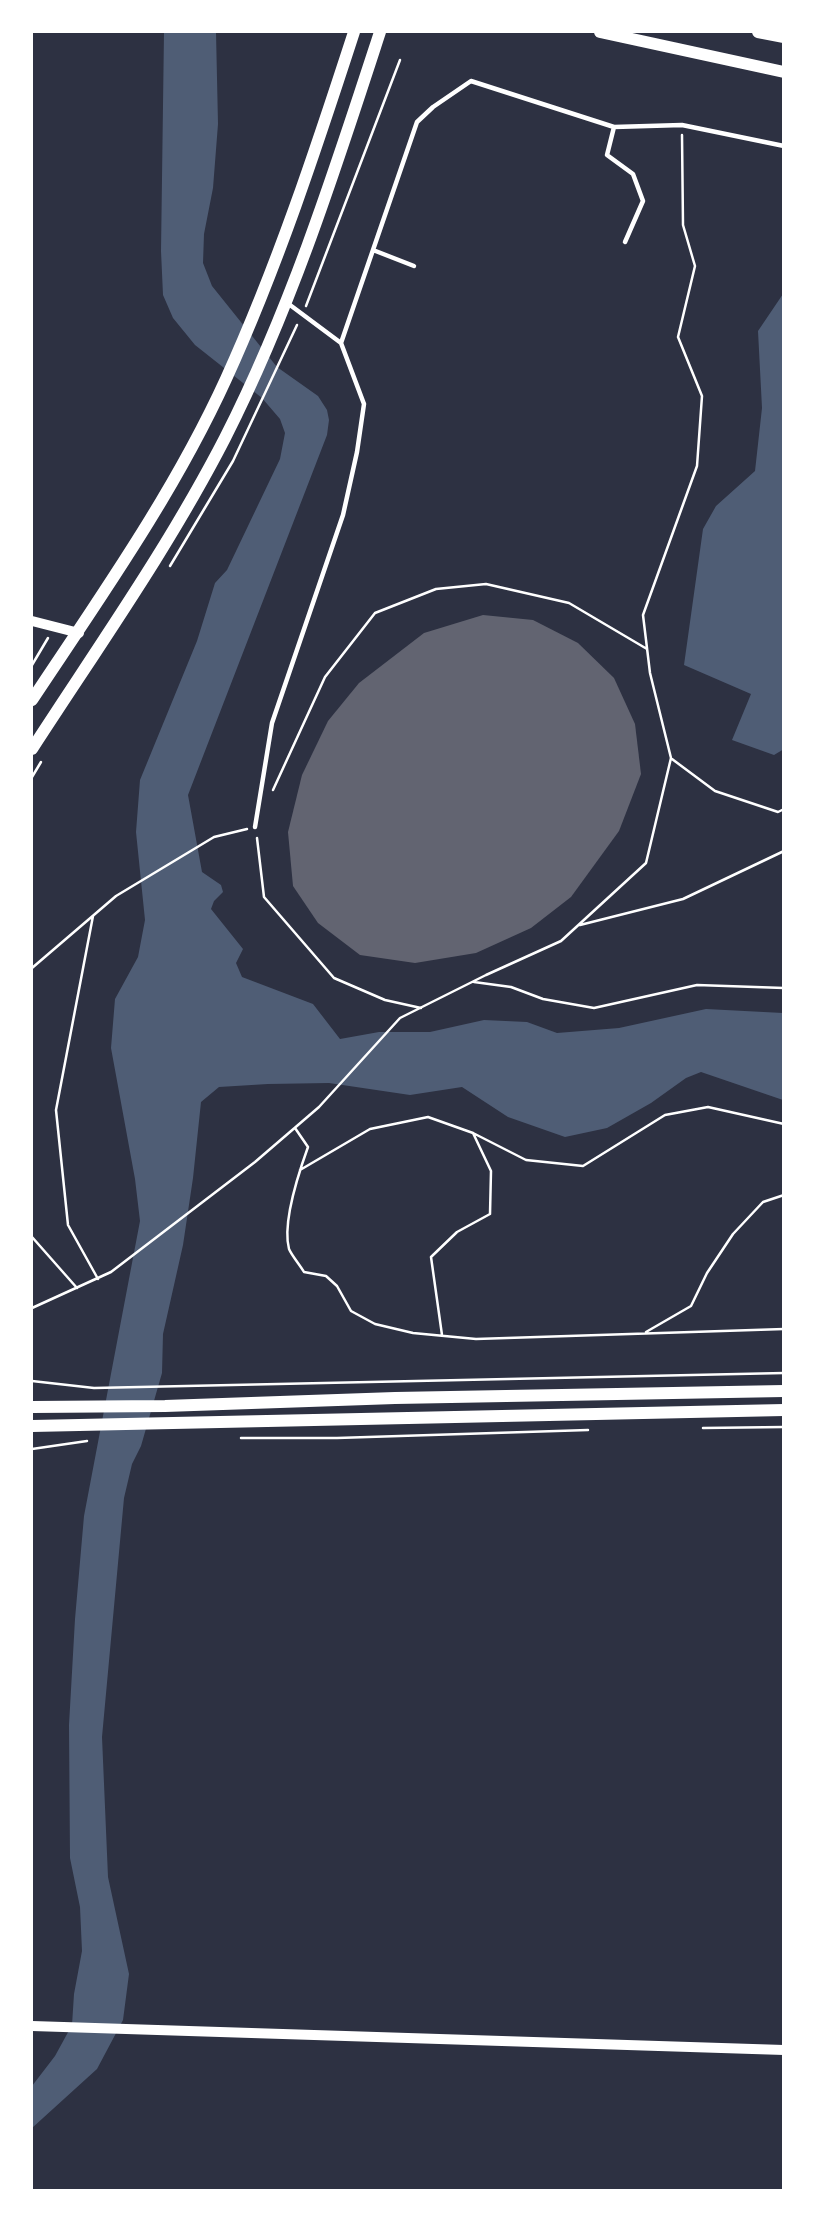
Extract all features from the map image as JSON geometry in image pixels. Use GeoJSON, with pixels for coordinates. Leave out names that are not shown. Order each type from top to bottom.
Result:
{"type":"FeatureCollection","features":[{"type":"Feature","properties":{"kind":"main road"},"geometry":{"type":"LineString","coordinates":[[32,700],[79,633],[186,457],[225,379],[315,152],[354,32]]}},
{"type":"Feature","properties":{"kind":"main road"},"geometry":{"type":"LineString","coordinates":[[32,749],[143,581],[209,467],[244,397],[316,227],[380,32]]}},
{"type":"Feature","properties":{"kind":"main road"},"geometry":{"type":"LineString","coordinates":[[600,32],[783,72]]}},
{"type":"Feature","properties":{"kind":"main road"},"geometry":{"type":"LineString","coordinates":[[758,32],[783,37]]}},
{"type":"Feature","properties":{"kind":"main road"},"geometry":{"type":"LineString","coordinates":[[32,1407],[783,1391]]}},
{"type":"Feature","properties":{"kind":"main road"},"geometry":{"type":"LineString","coordinates":[[32,1426],[390,1416],[783,1410]]}},
{"type":"Feature","properties":{"kind":"street"},"geometry":{"type":"LineString","coordinates":[[32,621],[79,633]]}},
{"type":"Feature","properties":{"kind":"street"},"geometry":{"type":"LineString","coordinates":[[32,2026],[783,2050]]}},
{"type":"Feature","properties":{"kind":"lane"},"geometry":{"type":"LineString","coordinates":[[341,343],[417,122],[433,107],[471,81],[614,127],[682,125],[783,146]]}},
{"type":"Feature","properties":{"kind":"lane"},"geometry":{"type":"LineString","coordinates":[[614,127],[607,155],[633,174],[643,201],[625,242]]}},
{"type":"Feature","properties":{"kind":"lane"},"geometry":{"type":"LineString","coordinates":[[373,250],[414,266]]}},
{"type":"Feature","properties":{"kind":"lane"},"geometry":{"type":"LineString","coordinates":[[255,827],[272,723],[344,515],[364,404],[341,343],[286,302]]}},
{"type":"Feature","properties":{"kind":"path"},"geometry":{"type":"LineString","coordinates":[[254,419],[302,314],[400,60]]}},
{"type":"Feature","properties":{"kind":"path"},"geometry":{"type":"LineString","coordinates":[[32,1308],[111,1272],[203,1202],[319,1107],[400,1018],[561,941],[646,863],[671,758],[650,673],[643,615],[698,467],[702,396],[678,337],[695,266],[683,225],[682,125]]}},
{"type":"Feature","properties":{"kind":"path"},"geometry":{"type":"LineString","coordinates":[[270,795],[325,677],[375,613],[436,589],[486,584],[569,603],[647,649]]}},
{"type":"Feature","properties":{"kind":"path"},"geometry":{"type":"LineString","coordinates":[[32,665],[55,627]]}},
{"type":"Feature","properties":{"kind":"path"},"geometry":{"type":"LineString","coordinates":[[671,758],[715,791],[778,813],[783,809]]}},
{"type":"Feature","properties":{"kind":"path"},"geometry":{"type":"LineString","coordinates":[[32,968],[116,896],[214,837],[255,827],[264,897],[334,978],[385,1000],[421,1008]]}},
{"type":"Feature","properties":{"kind":"path"},"geometry":{"type":"LineString","coordinates":[[577,926],[683,899],[783,851]]}},
{"type":"Feature","properties":{"kind":"path"},"geometry":{"type":"LineString","coordinates":[[93,916],[56,1110],[68,1225],[98,1279]]}},
{"type":"Feature","properties":{"kind":"path"},"geometry":{"type":"LineString","coordinates":[[472,982],[511,987],[543,999],[594,1008],[697,985],[783,988]]}},
{"type":"Feature","properties":{"kind":"path"},"geometry":{"type":"LineString","coordinates":[[300,1170],[370,1129],[428,1117],[473,1133],[526,1160],[583,1166],[665,1115],[708,1107],[783,1124]]}},
{"type":"Feature","properties":{"kind":"path"},"geometry":{"type":"LineString","coordinates":[[295,1128],[308,1147],[288,1219],[289,1249],[304,1272],[326,1276],[337,1286],[351,1311],[375,1324],[413,1332],[476,1339],[783,1329]]}},
{"type":"Feature","properties":{"kind":"path"},"geometry":{"type":"LineString","coordinates":[[442,1335],[431,1256],[457,1232],[490,1214],[491,1171],[473,1133]]}},
{"type":"Feature","properties":{"kind":"path"},"geometry":{"type":"LineString","coordinates":[[643,1334],[691,1306],[707,1273],[733,1234],[763,1202],[783,1195]]}},
{"type":"Feature","properties":{"kind":"path"},"geometry":{"type":"LineString","coordinates":[[32,1237],[77,1288]]}},
{"type":"Feature","properties":{"kind":"path"},"geometry":{"type":"LineString","coordinates":[[32,1381],[94,1388],[783,1373]]}},
{"type":"Feature","properties":{"kind":"path"},"geometry":{"type":"LineString","coordinates":[[703,1428],[783,1427]]}},
{"type":"Feature","properties":{"kind":"path"},"geometry":{"type":"LineString","coordinates":[[230,1438],[596,1430]]}},
{"type":"Feature","properties":{"kind":"path"},"geometry":{"type":"LineString","coordinates":[[32,1449],[93,1440]]}},
{"type":"Feature","properties":{"kind":"water"},"geometry":{"type":"Polygon","coordinates":[[[164,32],[216,32],[218,124],[213,188],[204,234],[203,263],[212,286],[277,367],[318,396],[327,410],[329,420],[327,435],[188,795],[202,872],[221,885],[223,892],[214,901],[211,909],[243,949],[236,963],[242,977],[313,1004],[340,1039],[379,1032],[430,1032],[484,1020],[527,1022],[557,1033],[619,1028],[706,1009],[783,1013],[783,1100],[701,1072],[686,1078],[651,1103],[607,1128],[565,1137],[508,1117],[462,1087],[410,1095],[329,1083],[268,1084],[219,1087],[201,1102],[183,1245],[163,1334],[162,1373],[141,1446],[132,1464],[124,1498],[102,1737],[108,1877],[129,1974],[123,2020],[97,2069],[32,2128],[32,2086],[55,2056],[72,2025],[74,1994],[82,1951],[80,1907],[70,1858],[69,1725],[84,1516],[140,1221],[111,1048],[115,999],[138,957],[145,920],[136,832],[140,780],[197,641],[215,583],[227,570],[280,459],[285,433],[280,419],[262,398],[195,345],[173,318],[163,295],[161,251],[164,32]]]}},
{"type":"Feature","properties":{"kind":"water"},"geometry":{"type":"Polygon","coordinates":[[[783,294],[784,749],[774,755],[732,740],[751,694],[684,665],[703,529],[716,506],[755,471],[762,408],[758,331],[783,294]]]}},
{"type":"Feature","properties":{"kind":"building"},"geometry":{"type":"Polygon","coordinates":[[[483,615],[533,620],[578,643],[614,678],[635,724],[641,774],[619,831],[571,897],[531,928],[476,953],[415,963],[360,955],[318,923],[293,886],[288,832],[302,775],[328,721],[359,683],[424,633],[483,615]]]}}]}
